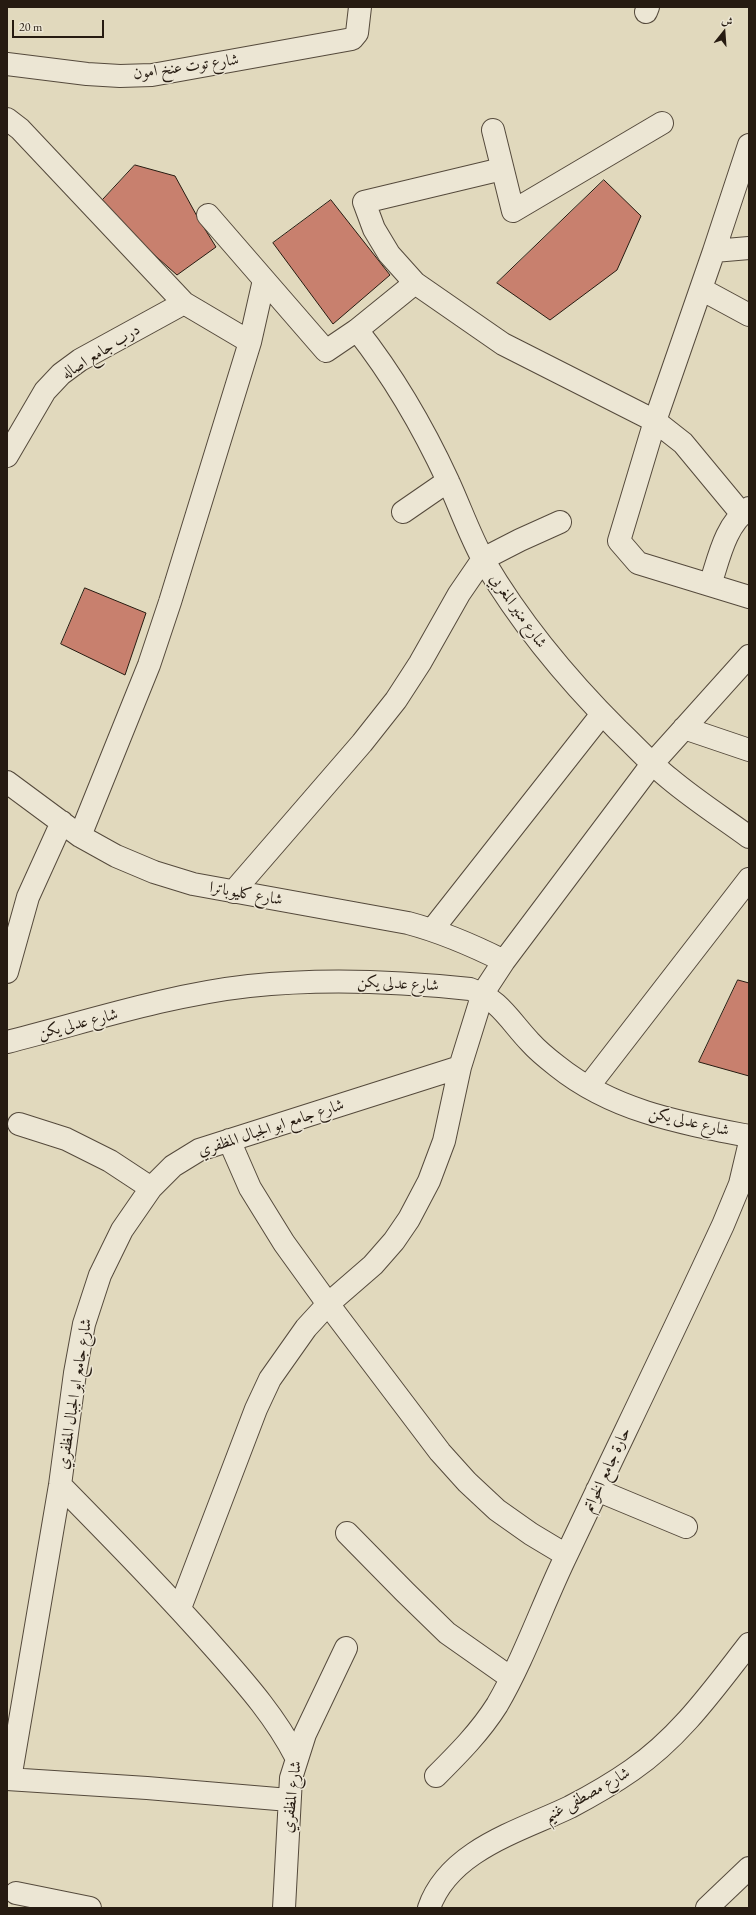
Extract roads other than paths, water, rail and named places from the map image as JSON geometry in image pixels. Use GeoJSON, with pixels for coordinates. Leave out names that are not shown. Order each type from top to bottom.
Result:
{"type":"FeatureCollection","features":[{"type":"Feature","properties":{"kind":"street","name":"شارع توت عنخ امون"},"geometry":{"type":"LineString","coordinates":[[7,64],[87,74],[120,76],[152,74],[348,40],[355,37],[358,30],[360,7]]}},
{"type":"Feature","properties":{"kind":"street"},"geometry":{"type":"LineString","coordinates":[[7,119],[20,129],[184,303],[250,342]]}},
{"type":"Feature","properties":{"kind":"street"},"geometry":{"type":"LineString","coordinates":[[493,130],[513,211],[662,123]]}},
{"type":"Feature","properties":{"kind":"street"},"geometry":{"type":"LineString","coordinates":[[749,145],[655,421],[619,541],[638,562],[749,597]]}},
{"type":"Feature","properties":{"kind":"street"},"geometry":{"type":"LineString","coordinates":[[502,169],[364,202],[374,229],[385,247],[415,283],[503,344],[655,421],[683,443],[745,511],[730,529],[710,585]]}},
{"type":"Feature","properties":{"kind":"street"},"geometry":{"type":"LineString","coordinates":[[208,215],[326,351],[357,330],[415,283]]}},
{"type":"Feature","properties":{"kind":"street"},"geometry":{"type":"LineString","coordinates":[[714,251],[749,248]]}},
{"type":"Feature","properties":{"kind":"street"},"geometry":{"type":"LineString","coordinates":[[80,836],[149,665],[177,580],[250,342],[264,280]]}},
{"type":"Feature","properties":{"kind":"street"},"geometry":{"type":"LineString","coordinates":[[701,289],[749,315]]}},
{"type":"Feature","properties":{"kind":"street","name":"درب جامع اصاله"},"geometry":{"type":"LineString","coordinates":[[7,456],[45,391],[61,374],[80,360],[184,303]]}},
{"type":"Feature","properties":{"kind":"street","name":"شارع منير المغربي"},"geometry":{"type":"LineString","coordinates":[[357,330],[379,358],[402,394],[448,481],[483,559],[505,597],[527,628],[564,674],[652,764],[670,780],[749,837]]}},
{"type":"Feature","properties":{"kind":"street"},"geometry":{"type":"LineString","coordinates":[[403,512],[448,481]]}},
{"type":"Feature","properties":{"kind":"street"},"geometry":{"type":"LineString","coordinates":[[233,892],[362,743],[396,700],[420,663],[459,594],[483,559],[560,522]]}},
{"type":"Feature","properties":{"kind":"street"},"geometry":{"type":"LineString","coordinates":[[180,1608],[256,1409],[267,1385],[301,1335],[328,1304],[373,1265],[394,1241],[409,1219],[429,1181],[444,1141],[460,1067],[483,993],[504,961],[652,764],[749,656]]}},
{"type":"Feature","properties":{"kind":"street"},"geometry":{"type":"LineString","coordinates":[[432,930],[602,714]]}},
{"type":"Feature","properties":{"kind":"street"},"geometry":{"type":"LineString","coordinates":[[684,728],[749,750]]}},
{"type":"Feature","properties":{"kind":"street","name":"شارع كليوباترا"},"geometry":{"type":"LineString","coordinates":[[7,782],[80,836],[116,856],[154,872],[193,884],[408,923],[465,942],[504,961]]}},
{"type":"Feature","properties":{"kind":"street"},"geometry":{"type":"LineString","coordinates":[[7,972],[28,897],[62,822]]}},
{"type":"Feature","properties":{"kind":"street"},"geometry":{"type":"LineString","coordinates":[[588,1087],[749,878]]}},
{"type":"Feature","properties":{"kind":"street","name":"شارع عدلى يكن"},"geometry":{"type":"LineString","coordinates":[[7,1042],[180,998],[248,986],[318,981],[387,981],[470,989],[483,993],[496,1003],[530,1042],[558,1067],[588,1087],[632,1109],[680,1122],[749,1136]]}},
{"type":"Feature","properties":{"kind":"street","name":"شارع جامع ابو الجبال المظفري"},"geometry":{"type":"LineString","coordinates":[[9,1779],[60,1485],[75,1373],[84,1324],[100,1275],[119,1236],[151,1188],[173,1166],[199,1150],[460,1067]]}},
{"type":"Feature","properties":{"kind":"street"},"geometry":{"type":"LineString","coordinates":[[19,1124],[66,1139],[104,1158],[151,1188]]}},
{"type":"Feature","properties":{"kind":"street"},"geometry":{"type":"LineString","coordinates":[[229,1140],[250,1188],[284,1243],[328,1304],[440,1452],[467,1482],[498,1510],[531,1534],[566,1555]]}},
{"type":"Feature","properties":{"kind":"street","name":"حارة جامع الخواتم"},"geometry":{"type":"LineString","coordinates":[[436,1776],[479,1731],[511,1678],[566,1555],[703,1268],[744,1187],[749,1146]]}},
{"type":"Feature","properties":{"kind":"street"},"geometry":{"type":"LineString","coordinates":[[60,1485],[180,1608],[261,1701],[284,1733],[296,1757]]}},
{"type":"Feature","properties":{"kind":"street"},"geometry":{"type":"LineString","coordinates":[[597,1490],[686,1527]]}},
{"type":"Feature","properties":{"kind":"street"},"geometry":{"type":"LineString","coordinates":[[347,1533],[404,1592],[447,1633],[511,1678]]}},
{"type":"Feature","properties":{"kind":"street","name":"شارع مصطفى غنيم"},"geometry":{"type":"LineString","coordinates":[[429,1908],[443,1881],[452,1871],[484,1847],[602,1790],[633,1770],[661,1747],[688,1722],[749,1644]]}},
{"type":"Feature","properties":{"kind":"street","name":"شارع المظفري"},"geometry":{"type":"LineString","coordinates":[[284,1908],[289,1800],[296,1757],[305,1734],[346,1648]]}},
{"type":"Feature","properties":{"kind":"street"},"geometry":{"type":"LineString","coordinates":[[9,1779],[147,1788],[289,1800]]}},
{"type":"Feature","properties":{"kind":"street"},"geometry":{"type":"LineString","coordinates":[[707,1908],[749,1868]]}},
{"type":"Feature","properties":{"kind":"street"},"geometry":{"type":"LineString","coordinates":[[16,1893],[90,1908]]}}]}
